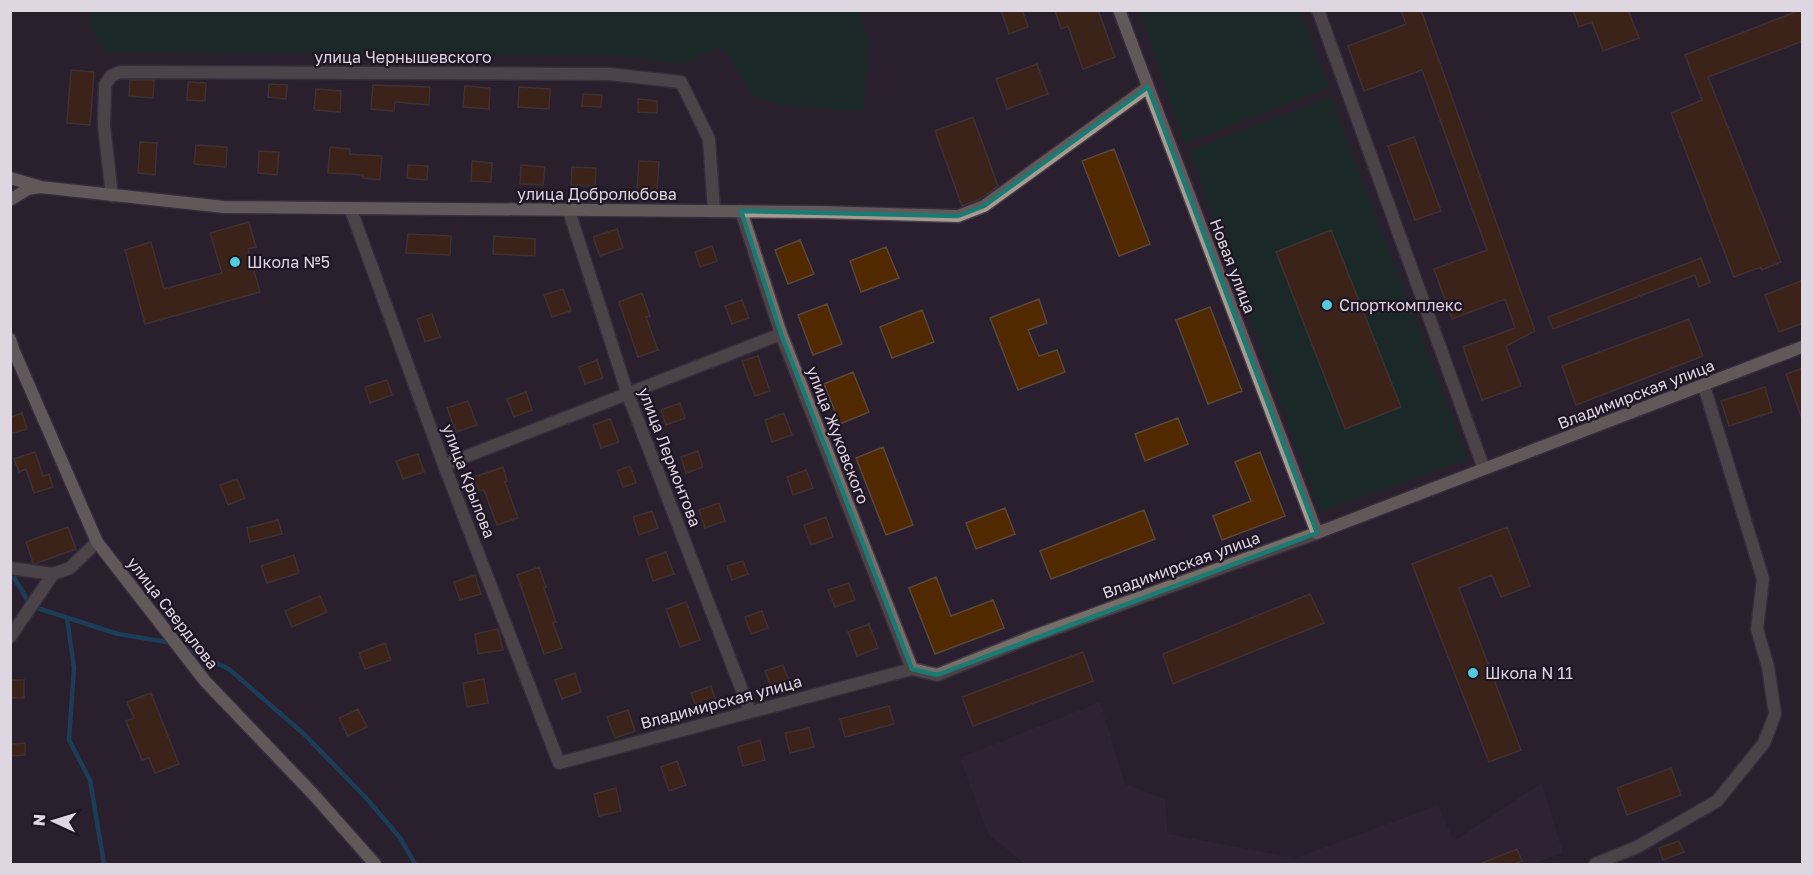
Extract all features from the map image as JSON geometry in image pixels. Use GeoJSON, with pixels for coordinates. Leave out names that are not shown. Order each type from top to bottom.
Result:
{"type":"FeatureCollection","features":[{"type":"Feature","properties":{"kind":"street","name":"Новая улица"},"geometry":{"type":"LineString","coordinates":[[1119,10],[1317,533]]}},
{"type":"Feature","properties":{"kind":"street"},"geometry":{"type":"LineString","coordinates":[[1318,10],[1484,469]]}},
{"type":"Feature","properties":{"kind":"street","name":"улица Чернышевского"},"geometry":{"type":"LineString","coordinates":[[112,196],[104,126],[105,85],[111,76],[120,72],[609,74],[681,82],[709,139],[714,211]]}},
{"type":"Feature","properties":{"kind":"street","name":"улица Добролюбова"},"geometry":{"type":"LineString","coordinates":[[10,200],[28,189],[40,187],[224,207],[351,210],[741,211],[958,216],[984,206],[1148,87]]}},
{"type":"Feature","properties":{"kind":"street"},"geometry":{"type":"LineString","coordinates":[[10,178],[40,187]]}},
{"type":"Feature","properties":{"kind":"street","name":"улица Крылова"},"geometry":{"type":"LineString","coordinates":[[351,210],[444,465],[559,763]]}},
{"type":"Feature","properties":{"kind":"street","name":"улица Лермонтова"},"geometry":{"type":"LineString","coordinates":[[569,211],[628,395],[750,711]]}},
{"type":"Feature","properties":{"kind":"street","name":"улица Жуковского"},"geometry":{"type":"LineString","coordinates":[[741,211],[781,334],[912,669]]}},
{"type":"Feature","properties":{"kind":"street"},"geometry":{"type":"LineString","coordinates":[[444,465],[781,334]]}},
{"type":"Feature","properties":{"kind":"street","name":"улица Свердлова"},"geometry":{"type":"LineString","coordinates":[[10,339],[97,542],[205,681],[314,794],[375,864]]}},
{"type":"Feature","properties":{"kind":"street","name":"Владимирская улица"},"geometry":{"type":"LineString","coordinates":[[559,763],[912,669],[938,675],[1083,618],[1317,533],[1803,347]]}},
{"type":"Feature","properties":{"kind":"street"},"geometry":{"type":"LineString","coordinates":[[1595,864],[1637,847],[1717,801],[1764,743],[1775,714],[1768,667],[1758,629],[1763,579],[1704,386]]}},
{"type":"Feature","properties":{"kind":"street"},"geometry":{"type":"LineString","coordinates":[[10,568],[53,574],[70,568],[97,542]]}},
{"type":"Feature","properties":{"kind":"street"},"geometry":{"type":"LineString","coordinates":[[10,637],[53,574]]}},
{"type":"Feature","properties":{"kind":"highlighted area"},"geometry":{"type":"Polygon","coordinates":[[[1148,87],[1317,533],[937,675],[912,669],[781,334],[741,211],[958,216],[984,206],[1148,87]]]}},
{"type":"Feature","properties":{"kind":"shaded area"},"geometry":{"type":"Polygon","coordinates":[[[1100,702],[1125,784],[1165,799],[1168,834],[1296,858],[1438,805],[1454,841],[1542,783],[1563,853],[1531,864],[1025,864],[988,834],[960,758],[1100,702]]]}},
{"type":"Feature","properties":{"kind":"green space"},"geometry":{"type":"Polygon","coordinates":[[[858,10],[870,43],[863,111],[790,106],[753,97],[722,46],[684,64],[613,55],[104,52],[88,18],[96,11],[858,10]]]}},
{"type":"Feature","properties":{"kind":"green space"},"geometry":{"type":"Polygon","coordinates":[[[1140,11],[1300,11],[1329,87],[1184,144],[1140,11]]]}},
{"type":"Feature","properties":{"kind":"green space","name":"Спорткомплекс"},"geometry":{"type":"Polygon","coordinates":[[[1331,97],[1468,459],[1320,512],[1189,151],[1331,97]]]}},
{"type":"Feature","properties":{"kind":"building"},"geometry":{"type":"Polygon","coordinates":[[[1001,10],[1022,10],[1028,27],[1009,34],[1001,10]]]}},
{"type":"Feature","properties":{"kind":"building"},"geometry":{"type":"Polygon","coordinates":[[[1055,10],[1098,10],[1115,57],[1083,69],[1068,26],[1061,29],[1055,10]]]}},
{"type":"Feature","properties":{"kind":"building"},"geometry":{"type":"Polygon","coordinates":[[[1401,10],[1421,10],[1535,331],[1506,346],[1521,386],[1482,400],[1463,347],[1515,328],[1505,299],[1452,319],[1434,269],[1487,250],[1422,70],[1364,91],[1348,46],[1406,24],[1401,10]]]}},
{"type":"Feature","properties":{"kind":"building"},"geometry":{"type":"Polygon","coordinates":[[[1573,10],[1628,10],[1639,38],[1603,51],[1592,22],[1579,27],[1573,10]]]}},
{"type":"Feature","properties":{"kind":"building"},"geometry":{"type":"Polygon","coordinates":[[[1803,10],[1803,41],[1708,77],[1781,262],[1762,270],[1761,267],[1734,277],[1671,113],[1702,100],[1685,55],[1803,10]]]}},
{"type":"Feature","properties":{"kind":"building"},"geometry":{"type":"Polygon","coordinates":[[[1037,64],[1048,94],[1007,109],[996,79],[1037,64]]]}},
{"type":"Feature","properties":{"kind":"building"},"geometry":{"type":"Polygon","coordinates":[[[71,70],[94,72],[90,125],[67,123],[71,70]]]}},
{"type":"Feature","properties":{"kind":"building"},"geometry":{"type":"Polygon","coordinates":[[[130,80],[154,80],[153,98],[129,96],[130,80]]]}},
{"type":"Feature","properties":{"kind":"building"},"geometry":{"type":"Polygon","coordinates":[[[188,82],[206,83],[205,101],[187,100],[188,82]]]}},
{"type":"Feature","properties":{"kind":"building"},"geometry":{"type":"Polygon","coordinates":[[[269,84],[287,85],[286,99],[268,97],[269,84]]]}},
{"type":"Feature","properties":{"kind":"building"},"geometry":{"type":"Polygon","coordinates":[[[373,85],[430,87],[429,105],[395,102],[394,111],[371,109],[373,85]]]}},
{"type":"Feature","properties":{"kind":"building"},"geometry":{"type":"Polygon","coordinates":[[[465,86],[490,88],[489,109],[463,107],[465,86]]]}},
{"type":"Feature","properties":{"kind":"building"},"geometry":{"type":"Polygon","coordinates":[[[519,87],[550,89],[549,109],[518,107],[519,87]]]}},
{"type":"Feature","properties":{"kind":"building"},"geometry":{"type":"Polygon","coordinates":[[[316,89],[341,91],[340,112],[314,110],[316,89]]]}},
{"type":"Feature","properties":{"kind":"building"},"geometry":{"type":"Polygon","coordinates":[[[583,94],[602,95],[601,107],[582,106],[583,94]]]}},
{"type":"Feature","properties":{"kind":"building"},"geometry":{"type":"Polygon","coordinates":[[[638,99],[657,101],[657,113],[638,112],[638,99]]]}},
{"type":"Feature","properties":{"kind":"building"},"geometry":{"type":"Polygon","coordinates":[[[973,117],[998,186],[980,199],[962,206],[935,131],[973,117]]]}},
{"type":"Feature","properties":{"kind":"building"},"geometry":{"type":"Polygon","coordinates":[[[1414,137],[1441,211],[1415,220],[1388,146],[1414,137]]]}},
{"type":"Feature","properties":{"kind":"building"},"geometry":{"type":"Polygon","coordinates":[[[140,142],[157,143],[155,175],[138,173],[140,142]]]}},
{"type":"Feature","properties":{"kind":"building"},"geometry":{"type":"Polygon","coordinates":[[[196,145],[227,147],[226,167],[194,164],[196,145]]]}},
{"type":"Feature","properties":{"kind":"building"},"geometry":{"type":"Polygon","coordinates":[[[330,147],[350,149],[350,154],[382,156],[380,180],[363,178],[363,175],[328,173],[330,147]]]}},
{"type":"Feature","properties":{"kind":"building"},"geometry":{"type":"Polygon","coordinates":[[[1114,149],[1150,244],[1119,256],[1082,161],[1114,149]]]}},
{"type":"Feature","properties":{"kind":"building"},"geometry":{"type":"Polygon","coordinates":[[[259,151],[279,152],[277,175],[258,173],[259,151]]]}},
{"type":"Feature","properties":{"kind":"building"},"geometry":{"type":"Polygon","coordinates":[[[472,161],[492,163],[491,182],[471,181],[472,161]]]}},
{"type":"Feature","properties":{"kind":"building"},"geometry":{"type":"Polygon","coordinates":[[[639,161],[659,162],[657,191],[637,190],[639,161]]]}},
{"type":"Feature","properties":{"kind":"building"},"geometry":{"type":"Polygon","coordinates":[[[408,165],[428,166],[427,180],[407,178],[408,165]]]}},
{"type":"Feature","properties":{"kind":"building"},"geometry":{"type":"Polygon","coordinates":[[[521,165],[545,167],[543,185],[520,184],[521,165]]]}},
{"type":"Feature","properties":{"kind":"building"},"geometry":{"type":"Polygon","coordinates":[[[572,167],[596,168],[595,186],[571,185],[572,167]]]}},
{"type":"Feature","properties":{"kind":"building","name":"Школа №5"},"geometry":{"type":"Polygon","coordinates":[[[249,222],[256,247],[248,249],[260,292],[145,324],[125,250],[151,242],[164,289],[222,273],[210,233],[249,222]]]}},
{"type":"Feature","properties":{"kind":"building"},"geometry":{"type":"Polygon","coordinates":[[[617,229],[623,248],[600,256],[593,237],[617,229]]]}},
{"type":"Feature","properties":{"kind":"building"},"geometry":{"type":"Polygon","coordinates":[[[1331,230],[1401,407],[1345,429],[1276,252],[1331,230]]]}},
{"type":"Feature","properties":{"kind":"building"},"geometry":{"type":"Polygon","coordinates":[[[408,234],[451,236],[450,255],[406,253],[408,234]]]}},
{"type":"Feature","properties":{"kind":"building"},"geometry":{"type":"Polygon","coordinates":[[[494,236],[535,239],[535,256],[493,254],[494,236]]]}},
{"type":"Feature","properties":{"kind":"building"},"geometry":{"type":"Polygon","coordinates":[[[800,240],[814,274],[788,284],[775,250],[800,240]]]}},
{"type":"Feature","properties":{"kind":"building"},"geometry":{"type":"Polygon","coordinates":[[[712,246],[717,261],[700,267],[695,252],[712,246]]]}},
{"type":"Feature","properties":{"kind":"building"},"geometry":{"type":"Polygon","coordinates":[[[886,247],[899,278],[861,292],[850,261],[886,247]]]}},
{"type":"Feature","properties":{"kind":"building"},"geometry":{"type":"Polygon","coordinates":[[[1701,258],[1710,282],[1699,287],[1695,275],[1553,329],[1548,317],[1701,258]]]}},
{"type":"Feature","properties":{"kind":"building"},"geometry":{"type":"Polygon","coordinates":[[[1803,280],[1803,323],[1779,332],[1765,295],[1803,280]]]}},
{"type":"Feature","properties":{"kind":"building"},"geometry":{"type":"Polygon","coordinates":[[[563,289],[571,311],[552,317],[544,295],[563,289]]]}},
{"type":"Feature","properties":{"kind":"building"},"geometry":{"type":"Polygon","coordinates":[[[642,293],[650,316],[646,317],[658,350],[638,357],[619,302],[642,293]]]}},
{"type":"Feature","properties":{"kind":"building"},"geometry":{"type":"Polygon","coordinates":[[[1039,299],[1047,323],[1028,330],[1039,356],[1057,350],[1065,372],[1018,390],[990,318],[1039,299]]]}},
{"type":"Feature","properties":{"kind":"building"},"geometry":{"type":"Polygon","coordinates":[[[742,300],[749,318],[732,324],[725,306],[742,300]]]}},
{"type":"Feature","properties":{"kind":"building"},"geometry":{"type":"Polygon","coordinates":[[[827,304],[842,344],[813,355],[798,315],[827,304]]]}},
{"type":"Feature","properties":{"kind":"building"},"geometry":{"type":"Polygon","coordinates":[[[1210,307],[1242,391],[1208,404],[1176,320],[1210,307]]]}},
{"type":"Feature","properties":{"kind":"building"},"geometry":{"type":"Polygon","coordinates":[[[922,310],[934,342],[892,358],[880,327],[922,310]]]}},
{"type":"Feature","properties":{"kind":"building"},"geometry":{"type":"Polygon","coordinates":[[[432,314],[440,337],[425,342],[417,319],[432,314]]]}},
{"type":"Feature","properties":{"kind":"building"},"geometry":{"type":"Polygon","coordinates":[[[1689,319],[1703,356],[1576,405],[1562,366],[1689,319]]]}},
{"type":"Feature","properties":{"kind":"building"},"geometry":{"type":"Polygon","coordinates":[[[758,356],[770,391],[755,396],[742,361],[758,356]]]}},
{"type":"Feature","properties":{"kind":"building"},"geometry":{"type":"Polygon","coordinates":[[[597,360],[603,378],[585,384],[579,367],[597,360]]]}},
{"type":"Feature","properties":{"kind":"building"},"geometry":{"type":"Polygon","coordinates":[[[1803,368],[1803,416],[1801,416],[1786,374],[1803,368]]]}},
{"type":"Feature","properties":{"kind":"building"},"geometry":{"type":"Polygon","coordinates":[[[853,372],[869,412],[840,424],[824,384],[853,372]]]}},
{"type":"Feature","properties":{"kind":"building"},"geometry":{"type":"Polygon","coordinates":[[[387,380],[392,395],[370,403],[365,387],[387,380]]]}},
{"type":"Feature","properties":{"kind":"building"},"geometry":{"type":"Polygon","coordinates":[[[1765,387],[1772,412],[1729,426],[1721,401],[1765,387]]]}},
{"type":"Feature","properties":{"kind":"building"},"geometry":{"type":"Polygon","coordinates":[[[526,392],[532,410],[514,417],[507,399],[526,392]]]}},
{"type":"Feature","properties":{"kind":"building"},"geometry":{"type":"Polygon","coordinates":[[[468,401],[477,425],[456,432],[447,408],[468,401]]]}},
{"type":"Feature","properties":{"kind":"building"},"geometry":{"type":"Polygon","coordinates":[[[680,403],[685,418],[666,425],[661,410],[680,403]]]}},
{"type":"Feature","properties":{"kind":"building"},"geometry":{"type":"Polygon","coordinates":[[[22,413],[27,429],[10,434],[10,417],[22,413]]]}},
{"type":"Feature","properties":{"kind":"building"},"geometry":{"type":"Polygon","coordinates":[[[784,413],[792,435],[772,442],[765,420],[784,413]]]}},
{"type":"Feature","properties":{"kind":"building"},"geometry":{"type":"Polygon","coordinates":[[[1178,418],[1188,444],[1145,461],[1135,434],[1178,418]]]}},
{"type":"Feature","properties":{"kind":"building"},"geometry":{"type":"Polygon","coordinates":[[[610,419],[619,442],[601,448],[593,425],[610,419]]]}},
{"type":"Feature","properties":{"kind":"building"},"geometry":{"type":"Polygon","coordinates":[[[883,447],[913,525],[886,535],[856,458],[883,447]]]}},
{"type":"Feature","properties":{"kind":"building"},"geometry":{"type":"Polygon","coordinates":[[[698,451],[703,467],[686,473],[681,457],[698,451]]]}},
{"type":"Feature","properties":{"kind":"building"},"geometry":{"type":"Polygon","coordinates":[[[35,452],[43,476],[49,474],[53,487],[34,493],[26,469],[19,472],[14,459],[35,452]]]}},
{"type":"Feature","properties":{"kind":"building"},"geometry":{"type":"Polygon","coordinates":[[[1260,452],[1285,516],[1222,540],[1213,516],[1251,501],[1235,462],[1260,452]]]}},
{"type":"Feature","properties":{"kind":"building"},"geometry":{"type":"Polygon","coordinates":[[[418,454],[424,472],[403,479],[396,461],[418,454]]]}},
{"type":"Feature","properties":{"kind":"building"},"geometry":{"type":"Polygon","coordinates":[[[630,466],[636,483],[623,487],[617,471],[630,466]]]}},
{"type":"Feature","properties":{"kind":"building"},"geometry":{"type":"Polygon","coordinates":[[[503,467],[507,481],[505,482],[518,518],[497,525],[484,490],[479,491],[474,477],[503,467]]]}},
{"type":"Feature","properties":{"kind":"building"},"geometry":{"type":"Polygon","coordinates":[[[806,470],[813,488],[793,495],[787,477],[806,470]]]}},
{"type":"Feature","properties":{"kind":"building"},"geometry":{"type":"Polygon","coordinates":[[[237,479],[245,498],[228,505],[220,485],[237,479]]]}},
{"type":"Feature","properties":{"kind":"building"},"geometry":{"type":"Polygon","coordinates":[[[719,503],[725,521],[705,528],[699,510],[719,503]]]}},
{"type":"Feature","properties":{"kind":"building"},"geometry":{"type":"Polygon","coordinates":[[[1005,508],[1015,534],[976,549],[966,523],[1005,508]]]}},
{"type":"Feature","properties":{"kind":"building"},"geometry":{"type":"Polygon","coordinates":[[[1144,510],[1155,539],[1051,579],[1040,551],[1144,510]]]}},
{"type":"Feature","properties":{"kind":"building"},"geometry":{"type":"Polygon","coordinates":[[[652,511],[658,528],[639,535],[633,517],[652,511]]]}},
{"type":"Feature","properties":{"kind":"building"},"geometry":{"type":"Polygon","coordinates":[[[826,517],[833,537],[811,545],[804,525],[826,517]]]}},
{"type":"Feature","properties":{"kind":"building"},"geometry":{"type":"Polygon","coordinates":[[[278,520],[282,534],[250,542],[247,528],[278,520]]]}},
{"type":"Feature","properties":{"kind":"building"},"geometry":{"type":"Polygon","coordinates":[[[68,527],[76,549],[33,563],[26,542],[68,527]]]}},
{"type":"Feature","properties":{"kind":"building","name":"Школа N 11"},"geometry":{"type":"Polygon","coordinates":[[[1507,527],[1530,586],[1501,597],[1492,575],[1459,588],[1521,750],[1489,762],[1412,564],[1507,527]]]}},
{"type":"Feature","properties":{"kind":"building"},"geometry":{"type":"Polygon","coordinates":[[[666,552],[674,574],[653,581],[646,559],[666,552]]]}},
{"type":"Feature","properties":{"kind":"building"},"geometry":{"type":"Polygon","coordinates":[[[294,555],[299,573],[267,583],[261,566],[294,555]]]}},
{"type":"Feature","properties":{"kind":"building"},"geometry":{"type":"Polygon","coordinates":[[[743,561],[748,574],[732,580],[727,566],[743,561]]]}},
{"type":"Feature","properties":{"kind":"building"},"geometry":{"type":"Polygon","coordinates":[[[539,567],[556,622],[553,623],[562,648],[544,654],[517,575],[539,567]]]}},
{"type":"Feature","properties":{"kind":"building"},"geometry":{"type":"Polygon","coordinates":[[[475,575],[481,594],[460,600],[454,582],[475,575]]]}},
{"type":"Feature","properties":{"kind":"building"},"geometry":{"type":"Polygon","coordinates":[[[936,577],[951,616],[993,600],[1004,628],[935,654],[909,588],[936,577]]]}},
{"type":"Feature","properties":{"kind":"building"},"geometry":{"type":"Polygon","coordinates":[[[849,583],[855,600],[835,607],[828,590],[849,583]]]}},
{"type":"Feature","properties":{"kind":"building"},"geometry":{"type":"Polygon","coordinates":[[[1310,594],[1324,623],[1173,684],[1163,654],[1310,594]]]}},
{"type":"Feature","properties":{"kind":"building"},"geometry":{"type":"Polygon","coordinates":[[[320,596],[327,612],[292,627],[285,611],[320,596]]]}},
{"type":"Feature","properties":{"kind":"building"},"geometry":{"type":"Polygon","coordinates":[[[686,602],[700,640],[680,647],[666,609],[686,602]]]}},
{"type":"Feature","properties":{"kind":"building"},"geometry":{"type":"Polygon","coordinates":[[[762,611],[768,628],[751,634],[745,617],[762,611]]]}},
{"type":"Feature","properties":{"kind":"building"},"geometry":{"type":"Polygon","coordinates":[[[869,624],[878,648],[857,656],[848,632],[869,624]]]}},
{"type":"Feature","properties":{"kind":"building"},"geometry":{"type":"Polygon","coordinates":[[[498,629],[503,650],[478,654],[475,634],[498,629]]]}},
{"type":"Feature","properties":{"kind":"building"},"geometry":{"type":"Polygon","coordinates":[[[385,643],[391,660],[365,669],[359,653],[385,643]]]}},
{"type":"Feature","properties":{"kind":"building"},"geometry":{"type":"Polygon","coordinates":[[[1083,652],[1093,681],[973,726],[962,697],[1083,652]]]}},
{"type":"Feature","properties":{"kind":"building"},"geometry":{"type":"Polygon","coordinates":[[[783,665],[789,681],[771,687],[765,671],[783,665]]]}},
{"type":"Feature","properties":{"kind":"building"},"geometry":{"type":"Polygon","coordinates":[[[575,673],[581,692],[562,699],[555,680],[575,673]]]}},
{"type":"Feature","properties":{"kind":"building"},"geometry":{"type":"Polygon","coordinates":[[[484,679],[488,703],[467,707],[463,683],[484,679]]]}},
{"type":"Feature","properties":{"kind":"building"},"geometry":{"type":"Polygon","coordinates":[[[11,680],[24,680],[24,698],[11,698],[11,680]]]}},
{"type":"Feature","properties":{"kind":"building"},"geometry":{"type":"Polygon","coordinates":[[[711,686],[717,704],[698,711],[691,693],[711,686]]]}},
{"type":"Feature","properties":{"kind":"building"},"geometry":{"type":"Polygon","coordinates":[[[151,693],[179,764],[155,773],[149,758],[142,760],[126,721],[134,718],[127,702],[151,693]]]}},
{"type":"Feature","properties":{"kind":"building"},"geometry":{"type":"Polygon","coordinates":[[[889,706],[894,724],[845,737],[840,719],[889,706]]]}},
{"type":"Feature","properties":{"kind":"building"},"geometry":{"type":"Polygon","coordinates":[[[358,709],[367,727],[348,736],[339,718],[358,709]]]}},
{"type":"Feature","properties":{"kind":"building"},"geometry":{"type":"Polygon","coordinates":[[[628,710],[635,731],[615,738],[607,717],[628,710]]]}},
{"type":"Feature","properties":{"kind":"building"},"geometry":{"type":"Polygon","coordinates":[[[809,728],[814,747],[790,753],[785,733],[809,728]]]}},
{"type":"Feature","properties":{"kind":"building"},"geometry":{"type":"Polygon","coordinates":[[[760,740],[765,760],[743,766],[738,747],[760,740]]]}},
{"type":"Feature","properties":{"kind":"building"},"geometry":{"type":"Polygon","coordinates":[[[25,743],[25,755],[11,756],[11,744],[25,743]]]}},
{"type":"Feature","properties":{"kind":"building"},"geometry":{"type":"Polygon","coordinates":[[[677,761],[686,785],[669,791],[661,767],[677,761]]]}},
{"type":"Feature","properties":{"kind":"building"},"geometry":{"type":"Polygon","coordinates":[[[1671,768],[1681,795],[1627,815],[1617,788],[1671,768]]]}},
{"type":"Feature","properties":{"kind":"building"},"geometry":{"type":"Polygon","coordinates":[[[616,788],[621,811],[599,816],[594,794],[616,788]]]}},
{"type":"Feature","properties":{"kind":"building"},"geometry":{"type":"Polygon","coordinates":[[[1679,841],[1684,852],[1663,860],[1659,848],[1679,841]]]}},
{"type":"Feature","properties":{"kind":"building"},"geometry":{"type":"Polygon","coordinates":[[[1517,849],[1522,861],[1514,864],[1480,864],[1517,849]]]}},
{"type":"Feature","properties":{"kind":"waterway"},"geometry":{"type":"LineString","coordinates":[[10,571],[31,606],[118,634],[173,643]]}},
{"type":"Feature","properties":{"kind":"waterway"},"geometry":{"type":"LineString","coordinates":[[67,618],[74,668],[69,740],[90,780],[104,864]]}},
{"type":"Feature","properties":{"kind":"waterway"},"geometry":{"type":"LineString","coordinates":[[184,648],[229,669],[304,734],[367,799],[401,839],[415,864]]}},
{"type":"Feature","properties":{"kind":"place","name":"Школа №5"},"geometry":{"type":"Point","coordinates":[235,262]}},
{"type":"Feature","properties":{"kind":"place","name":"Спорткомплекс"},"geometry":{"type":"Point","coordinates":[1327,305]}},
{"type":"Feature","properties":{"kind":"place","name":"Школа N 11"},"geometry":{"type":"Point","coordinates":[1473,673]}}]}
